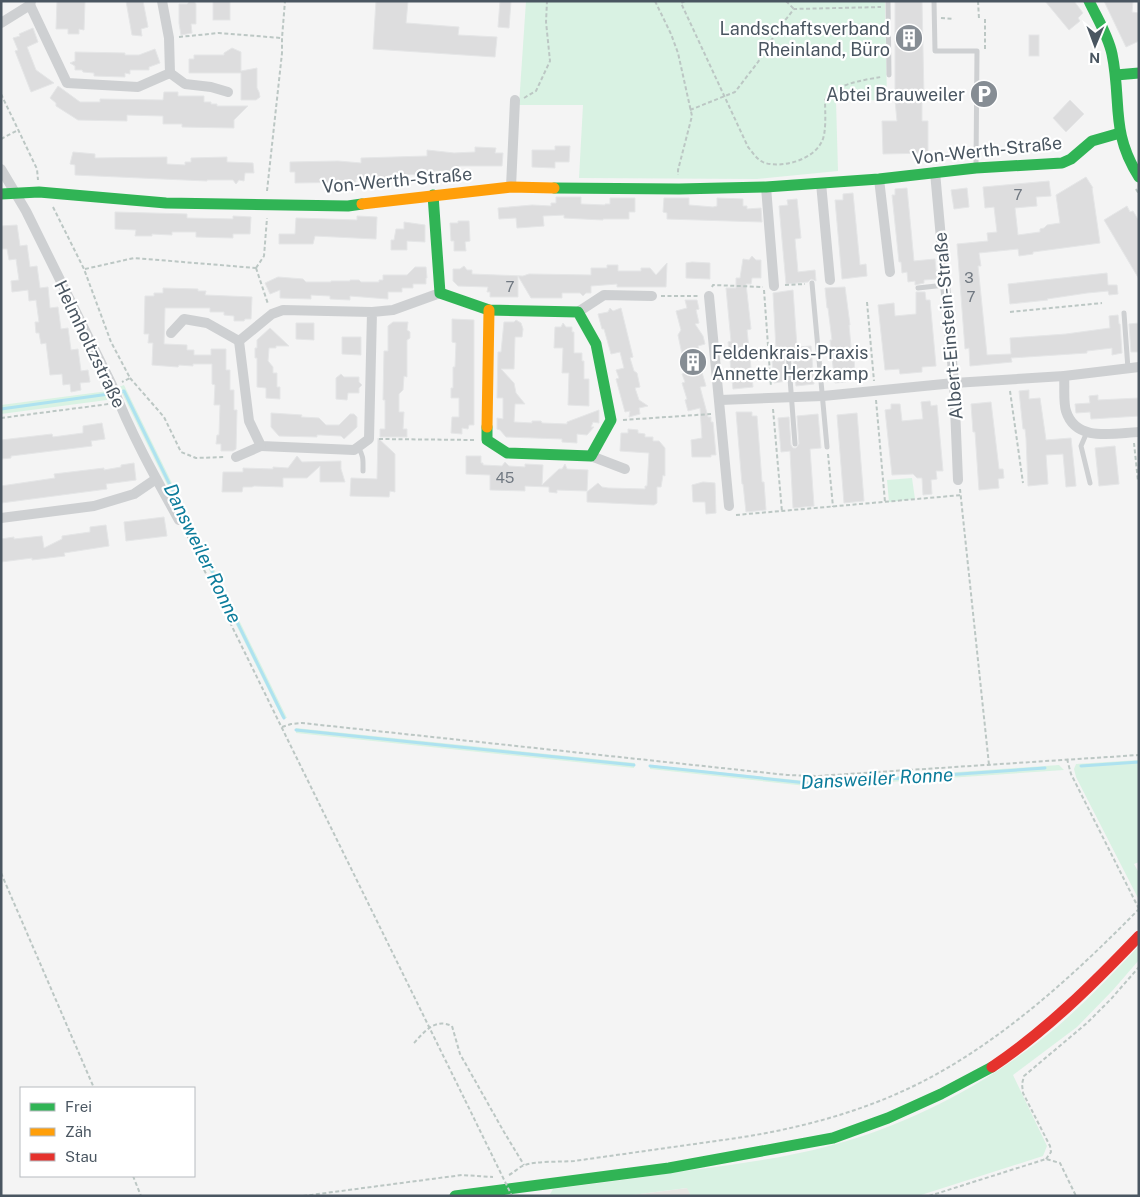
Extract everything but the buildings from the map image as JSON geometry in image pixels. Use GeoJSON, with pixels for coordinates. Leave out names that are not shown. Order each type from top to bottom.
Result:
{"type":"FeatureCollection","features":[{"type":"Feature","properties":{"kind":"street"},"geometry":{"type":"LineString","coordinates":[[162,1],[169,38],[170,73]]}},
{"type":"Feature","properties":{"kind":"street"},"geometry":{"type":"LineString","coordinates":[[1089,1],[1112,53],[1116,75],[1117,112],[1120,133],[1125,152],[1137,171]]}},
{"type":"Feature","properties":{"kind":"street"},"geometry":{"type":"LineString","coordinates":[[1,23],[30,3],[67,83],[138,87],[170,73]]}},
{"type":"Feature","properties":{"kind":"street"},"geometry":{"type":"LineString","coordinates":[[170,73],[185,84],[211,87],[228,92]]}},
{"type":"Feature","properties":{"kind":"street"},"geometry":{"type":"LineString","coordinates":[[1116,75],[1139,73]]}},
{"type":"Feature","properties":{"kind":"street"},"geometry":{"type":"LineString","coordinates":[[511,187],[515,100]]}},
{"type":"Feature","properties":{"kind":"street","name":"Von-Werth-Straße"},"geometry":{"type":"LineString","coordinates":[[1,194],[39,192],[166,203],[348,206],[511,187],[679,189],[766,187],[976,168],[1062,163],[1070,160],[1095,140],[1120,133]]}},
{"type":"Feature","properties":{"kind":"street","name":"Helmholtzstraße"},"geometry":{"type":"LineString","coordinates":[[1,169],[16,192],[112,385],[156,479],[179,520]]}},
{"type":"Feature","properties":{"kind":"street","name":"Albert-Einstein-Straße"},"geometry":{"type":"LineString","coordinates":[[935,172],[954,383],[958,480]]}},
{"type":"Feature","properties":{"kind":"street"},"geometry":{"type":"LineString","coordinates":[[878,178],[890,272]]}},
{"type":"Feature","properties":{"kind":"street"},"geometry":{"type":"LineString","coordinates":[[821,183],[830,280]]}},
{"type":"Feature","properties":{"kind":"street"},"geometry":{"type":"LineString","coordinates":[[766,187],[769,287]]}},
{"type":"Feature","properties":{"kind":"street"},"geometry":{"type":"LineString","coordinates":[[433,195],[440,293]]}},
{"type":"Feature","properties":{"kind":"street"},"geometry":{"type":"LineString","coordinates":[[239,341],[272,314],[283,310],[372,312],[393,310],[440,293],[489,310],[578,312],[604,295],[652,296]]}},
{"type":"Feature","properties":{"kind":"street"},"geometry":{"type":"LineString","coordinates":[[709,296],[729,506]]}},
{"type":"Feature","properties":{"kind":"street"},"geometry":{"type":"LineString","coordinates":[[489,310],[486,440],[507,453],[591,456],[625,469]]}},
{"type":"Feature","properties":{"kind":"street"},"geometry":{"type":"LineString","coordinates":[[236,457],[261,446],[354,450],[369,439],[372,312]]}},
{"type":"Feature","properties":{"kind":"street"},"geometry":{"type":"LineString","coordinates":[[578,312],[596,344],[611,420],[591,456]]}},
{"type":"Feature","properties":{"kind":"street"},"geometry":{"type":"LineString","coordinates":[[171,333],[184,319],[207,323],[239,341]]}},
{"type":"Feature","properties":{"kind":"street"},"geometry":{"type":"LineString","coordinates":[[239,341],[248,422],[261,446]]}},
{"type":"Feature","properties":{"kind":"street"},"geometry":{"type":"LineString","coordinates":[[720,400],[823,396],[1139,368]]}},
{"type":"Feature","properties":{"kind":"street"},"geometry":{"type":"LineString","coordinates":[[1064,376],[1066,411],[1072,423],[1080,430],[1093,434],[1136,432]]}},
{"type":"Feature","properties":{"kind":"street"},"geometry":{"type":"LineString","coordinates":[[1,518],[94,506],[134,494],[156,479]]}},
{"type":"Feature","properties":{"kind":"street"},"geometry":{"type":"LineString","coordinates":[[455,1196],[542,1187],[669,1168],[833,1138],[888,1118],[982,1073],[1022,1046],[1093,984],[1139,936]]}},
{"type":"Feature","properties":{"kind":"lane"},"geometry":{"type":"LineString","coordinates":[[934,1],[935,51],[977,51],[976,168]]}},
{"type":"Feature","properties":{"kind":"lane"},"geometry":{"type":"LineString","coordinates":[[888,4],[889,75]]}},
{"type":"Feature","properties":{"kind":"lane"},"geometry":{"type":"LineString","coordinates":[[812,283],[828,447]]}},
{"type":"Feature","properties":{"kind":"lane"},"geometry":{"type":"LineString","coordinates":[[918,288],[945,285]]}},
{"type":"Feature","properties":{"kind":"lane"},"geometry":{"type":"LineString","coordinates":[[1124,313],[1128,369]]}},
{"type":"Feature","properties":{"kind":"lane"},"geometry":{"type":"LineString","coordinates":[[788,352],[795,444]]}},
{"type":"Feature","properties":{"kind":"lane"},"geometry":{"type":"LineString","coordinates":[[1087,432],[1081,446],[1090,483]]}},
{"type":"Feature","properties":{"kind":"lane"},"geometry":{"type":"LineString","coordinates":[[358,447],[364,458],[363,471]]}},
{"type":"Feature","properties":{"kind":"path"},"geometry":{"type":"LineString","coordinates":[[256,268],[264,256],[268,178],[282,53],[285,1]]}},
{"type":"Feature","properties":{"kind":"path"},"geometry":{"type":"LineString","coordinates":[[515,100],[536,91],[550,62],[546,22],[547,1]]}},
{"type":"Feature","properties":{"kind":"path"},"geometry":{"type":"LineString","coordinates":[[655,1],[678,53],[692,116],[678,170],[679,189]]}},
{"type":"Feature","properties":{"kind":"path"},"geometry":{"type":"LineString","coordinates":[[685,1],[681,3],[748,147],[755,157],[765,163],[784,163],[807,158],[823,141],[825,100],[829,94],[845,86],[889,75]]}},
{"type":"Feature","properties":{"kind":"path"},"geometry":{"type":"LineString","coordinates":[[786,1],[794,9],[888,4]]}},
{"type":"Feature","properties":{"kind":"path"},"geometry":{"type":"LineString","coordinates":[[978,1],[979,18]]}},
{"type":"Feature","properties":{"kind":"path"},"geometry":{"type":"LineString","coordinates":[[690,110],[735,92],[794,9]]}},
{"type":"Feature","properties":{"kind":"path"},"geometry":{"type":"LineString","coordinates":[[934,18],[954,19]]}},
{"type":"Feature","properties":{"kind":"path"},"geometry":{"type":"LineString","coordinates":[[985,18],[985,51]]}},
{"type":"Feature","properties":{"kind":"path"},"geometry":{"type":"LineString","coordinates":[[169,38],[219,33],[282,38]]}},
{"type":"Feature","properties":{"kind":"path"},"geometry":{"type":"LineString","coordinates":[[1,94],[38,169],[39,192]]}},
{"type":"Feature","properties":{"kind":"path"},"geometry":{"type":"LineString","coordinates":[[1,139],[18,130]]}},
{"type":"Feature","properties":{"kind":"path"},"geometry":{"type":"LineString","coordinates":[[50,201],[84,269],[111,342],[130,378],[164,417],[181,452],[196,458],[236,457]]}},
{"type":"Feature","properties":{"kind":"path"},"geometry":{"type":"LineString","coordinates":[[84,269],[134,258],[256,268]]}},
{"type":"Feature","properties":{"kind":"path"},"geometry":{"type":"LineString","coordinates":[[256,268],[272,314]]}},
{"type":"Feature","properties":{"kind":"path"},"geometry":{"type":"LineString","coordinates":[[769,287],[772,399],[782,512]]}},
{"type":"Feature","properties":{"kind":"path"},"geometry":{"type":"LineString","coordinates":[[652,296],[709,296]]}},
{"type":"Feature","properties":{"kind":"path"},"geometry":{"type":"LineString","coordinates":[[1010,312],[1102,304]]}},
{"type":"Feature","properties":{"kind":"path"},"geometry":{"type":"LineString","coordinates":[[112,385],[130,378]]}},
{"type":"Feature","properties":{"kind":"path"},"geometry":{"type":"LineString","coordinates":[[1008,380],[1022,483]]}},
{"type":"Feature","properties":{"kind":"path"},"geometry":{"type":"LineString","coordinates":[[1,418],[119,403]]}},
{"type":"Feature","properties":{"kind":"path"},"geometry":{"type":"LineString","coordinates":[[611,420],[721,413]]}},
{"type":"Feature","properties":{"kind":"path"},"geometry":{"type":"LineString","coordinates":[[1136,432],[1138,480]]}},
{"type":"Feature","properties":{"kind":"path"},"geometry":{"type":"LineString","coordinates":[[369,439],[486,440]]}},
{"type":"Feature","properties":{"kind":"path"},"geometry":{"type":"LineString","coordinates":[[828,447],[833,507]]}},
{"type":"Feature","properties":{"kind":"path"},"geometry":{"type":"LineString","coordinates":[[958,480],[962,495],[989,765]]}},
{"type":"Feature","properties":{"kind":"path"},"geometry":{"type":"LineString","coordinates":[[729,506],[732,516],[962,495]]}},
{"type":"Feature","properties":{"kind":"path"},"geometry":{"type":"LineString","coordinates":[[179,520],[512,1196]]}},
{"type":"Feature","properties":{"kind":"path"},"geometry":{"type":"LineString","coordinates":[[282,727],[302,723],[787,775],[817,776],[1139,755]]}},
{"type":"Feature","properties":{"kind":"path"},"geometry":{"type":"LineString","coordinates":[[303,1196],[462,1174],[505,1177],[516,1172],[524,1165],[581,1160],[734,1139],[788,1129],[836,1117],[889,1096],[954,1064],[1016,1021],[1079,968],[1139,909],[1071,774],[1067,760]]}},
{"type":"Feature","properties":{"kind":"path"},"geometry":{"type":"LineString","coordinates":[[1,873],[94,1087]]}},
{"type":"Feature","properties":{"kind":"path"},"geometry":{"type":"LineString","coordinates":[[1046,1159],[1050,1152],[1050,1146],[1024,1093],[1022,1084],[1024,1076],[1087,1023],[1139,967]]}},
{"type":"Feature","properties":{"kind":"path"},"geometry":{"type":"LineString","coordinates":[[414,1042],[429,1027],[438,1023],[446,1022],[452,1026],[460,1054],[524,1165]]}},
{"type":"Feature","properties":{"kind":"path"},"geometry":{"type":"LineString","coordinates":[[929,1196],[1046,1159],[1060,1163],[1076,1196]]}},
{"type":"Feature","properties":{"kind":"path"},"geometry":{"type":"LineString","coordinates":[[132,1177],[141,1196]]}},
{"type":"Feature","properties":{"kind":"shaded area"},"geometry":{"type":"Polygon","coordinates":[[[688,1188],[691,1196],[624,1196],[688,1188]]]}},
{"type":"Feature","properties":{"kind":"green space"},"geometry":{"type":"Polygon","coordinates":[[[526,1],[885,1],[887,100],[836,101],[838,171],[757,179],[579,178],[583,105],[519,105],[526,1]]]}},
{"type":"Feature","properties":{"kind":"green space"},"geometry":{"type":"Polygon","coordinates":[[[124,385],[287,718],[282,718],[119,387],[124,385]]]}},
{"type":"Feature","properties":{"kind":"green space"},"geometry":{"type":"Polygon","coordinates":[[[108,391],[107,400],[1,414],[1,405],[108,391]]]}},
{"type":"Feature","properties":{"kind":"green space"},"geometry":{"type":"Polygon","coordinates":[[[912,478],[915,499],[889,502],[887,480],[912,478]]]}},
{"type":"Feature","properties":{"kind":"green space"},"geometry":{"type":"Polygon","coordinates":[[[296,728],[635,763],[634,768],[296,733],[296,728]]]}},
{"type":"Feature","properties":{"kind":"green space"},"geometry":{"type":"Polygon","coordinates":[[[1139,760],[1139,862],[1134,864],[1139,873],[1139,900],[1076,777],[1074,769],[1076,764],[1139,760]]]}},
{"type":"Feature","properties":{"kind":"green space"},"geometry":{"type":"Polygon","coordinates":[[[650,765],[816,782],[1059,765],[1064,770],[816,787],[650,769],[650,765]]]}},
{"type":"Feature","properties":{"kind":"green space"},"geometry":{"type":"Polygon","coordinates":[[[1139,946],[1139,960],[1077,1027],[1013,1075],[1047,1146],[1043,1156],[918,1196],[691,1196],[687,1188],[624,1196],[549,1196],[553,1189],[744,1163],[795,1154],[860,1137],[891,1126],[921,1113],[979,1082],[1033,1046],[1079,1007],[1139,946]]]}},
{"type":"Feature","properties":{"kind":"waterway","name":"Dansweiler Ronne"},"geometry":{"type":"LineString","coordinates":[[121,392],[124,391],[284,718]]}},
{"type":"Feature","properties":{"kind":"waterway","name":"Dansweiler Ronne"},"geometry":{"type":"LineString","coordinates":[[1,409],[109,394]]}},
{"type":"Feature","properties":{"kind":"waterway","name":"Dansweiler Ronne"},"geometry":{"type":"LineString","coordinates":[[296,730],[634,765]]}},
{"type":"Feature","properties":{"kind":"waterway","name":"Dansweiler Ronne"},"geometry":{"type":"LineString","coordinates":[[1081,766],[1139,762]]}},
{"type":"Feature","properties":{"kind":"waterway","name":"Dansweiler Ronne"},"geometry":{"type":"LineString","coordinates":[[650,766],[816,784],[1045,768]]}},
{"type":"Feature","properties":{"kind":"traffic: fast"},"geometry":{"type":"LineString","coordinates":[[1089,1],[1105,33],[1112,54],[1120,131],[1130,161],[1139,177]]}},
{"type":"Feature","properties":{"kind":"traffic: fast"},"geometry":{"type":"LineString","coordinates":[[1116,75],[1139,73]]}},
{"type":"Feature","properties":{"kind":"traffic: fast"},"geometry":{"type":"LineString","coordinates":[[554,188],[679,189],[766,187],[879,179],[976,168],[1062,163],[1071,159],[1092,141],[1120,133]]}},
{"type":"Feature","properties":{"kind":"traffic: fast"},"geometry":{"type":"LineString","coordinates":[[1,194],[39,192],[166,203],[348,206],[362,204]]}},
{"type":"Feature","properties":{"kind":"traffic: fast"},"geometry":{"type":"LineString","coordinates":[[433,195],[440,293],[489,310],[578,312],[596,344],[611,420],[591,456],[507,453],[487,440],[487,427]]}},
{"type":"Feature","properties":{"kind":"traffic: fast"},"geometry":{"type":"LineString","coordinates":[[455,1196],[669,1168],[833,1138],[888,1118],[941,1094],[992,1067]]}},
{"type":"Feature","properties":{"kind":"traffic: slow"},"geometry":{"type":"LineString","coordinates":[[362,204],[511,187],[554,188]]}},
{"type":"Feature","properties":{"kind":"traffic: slow"},"geometry":{"type":"LineString","coordinates":[[487,427],[489,310]]}},
{"type":"Feature","properties":{"kind":"traffic: jam"},"geometry":{"type":"LineString","coordinates":[[992,1067],[1032,1038],[1069,1006],[1139,936]]}},
{"type":"Feature","properties":{"kind":"place","name":"Landschaftsverband Rheinland, Büro"},"geometry":{"type":"Point","coordinates":[909,38]}},
{"type":"Feature","properties":{"kind":"place","name":"Abtei Brauweiler"},"geometry":{"type":"Point","coordinates":[984,94]}},
{"type":"Feature","properties":{"kind":"place","name":"Feldenkrais-Praxis Annette Herzkamp"},"geometry":{"type":"Point","coordinates":[693,362]}}]}
